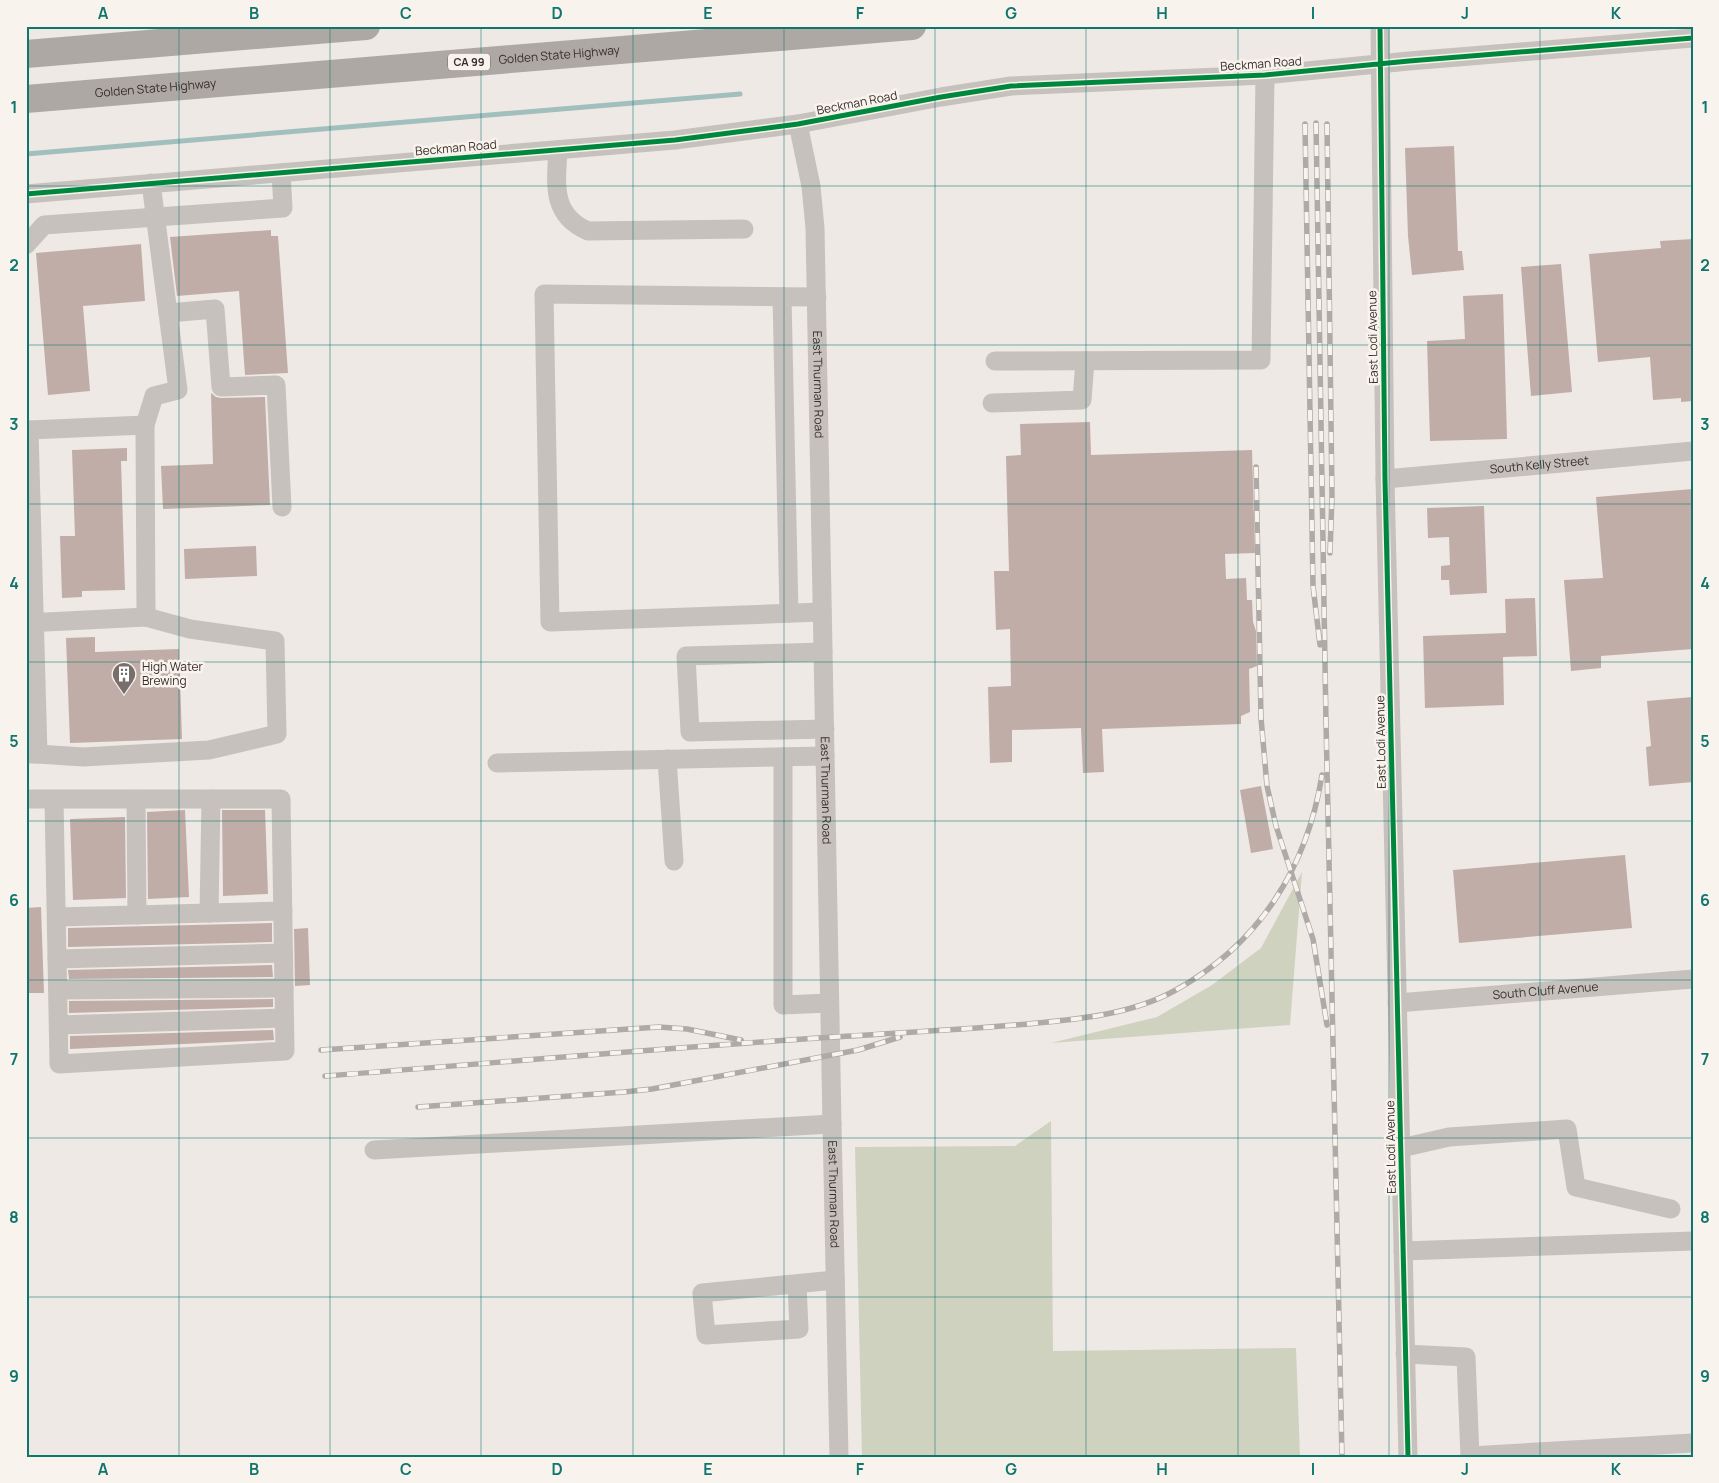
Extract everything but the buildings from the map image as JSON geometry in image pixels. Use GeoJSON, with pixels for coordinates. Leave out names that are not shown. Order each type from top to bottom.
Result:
{"type":"FeatureCollection","features":[{"type":"Feature","properties":{"kind":"highway"},"geometry":{"type":"LineString","coordinates":[[26,54],[366,26]]}},
{"type":"Feature","properties":{"kind":"highway","name":"Golden State Highway"},"geometry":{"type":"LineString","coordinates":[[26,99],[912,26]]}},
{"type":"Feature","properties":{"kind":"street","name":"East Lodi Avenue"},"geometry":{"type":"LineString","coordinates":[[1380,30],[1385,479],[1408,1457]]}},
{"type":"Feature","properties":{"kind":"street","name":"Beckman Road"},"geometry":{"type":"LineString","coordinates":[[26,194],[685,139],[798,124],[950,95],[1011,86],[1265,75],[1693,38]]}},
{"type":"Feature","properties":{"kind":"street"},"geometry":{"type":"LineString","coordinates":[[995,361],[1261,360],[1265,75]]}},
{"type":"Feature","properties":{"kind":"street","name":"East Thurman Road"},"geometry":{"type":"LineString","coordinates":[[798,124],[811,186],[816,228],[829,1003],[839,1456]]}},
{"type":"Feature","properties":{"kind":"street"},"geometry":{"type":"LineString","coordinates":[[558,150],[557,197],[568,219],[588,231],[744,229]]}},
{"type":"Feature","properties":{"kind":"street"},"geometry":{"type":"LineString","coordinates":[[26,245],[44,225],[283,208],[281,173]]}},
{"type":"Feature","properties":{"kind":"street"},"geometry":{"type":"LineString","coordinates":[[146,617],[145,425],[154,396],[178,390],[151,183]]}},
{"type":"Feature","properties":{"kind":"street"},"geometry":{"type":"LineString","coordinates":[[817,297],[544,294],[550,622],[822,612]]}},
{"type":"Feature","properties":{"kind":"street"},"geometry":{"type":"LineString","coordinates":[[782,297],[789,613]]}},
{"type":"Feature","properties":{"kind":"street"},"geometry":{"type":"LineString","coordinates":[[168,313],[215,310],[221,387],[276,384],[282,507]]}},
{"type":"Feature","properties":{"kind":"street"},"geometry":{"type":"LineString","coordinates":[[992,404],[1082,400],[1085,361]]}},
{"type":"Feature","properties":{"kind":"street"},"geometry":{"type":"LineString","coordinates":[[30,623],[146,617],[190,629],[275,641],[277,734],[209,750],[83,757],[32,754],[30,623],[28,430],[145,425]]}},
{"type":"Feature","properties":{"kind":"street","name":"South Kelly Street"},"geometry":{"type":"LineString","coordinates":[[1385,479],[1693,452]]}},
{"type":"Feature","properties":{"kind":"street"},"geometry":{"type":"LineString","coordinates":[[823,652],[686,656],[690,732],[825,729]]}},
{"type":"Feature","properties":{"kind":"street"},"geometry":{"type":"LineString","coordinates":[[497,763],[825,756]]}},
{"type":"Feature","properties":{"kind":"street"},"geometry":{"type":"LineString","coordinates":[[783,757],[783,1005],[829,1003]]}},
{"type":"Feature","properties":{"kind":"street"},"geometry":{"type":"LineString","coordinates":[[667,760],[674,861]]}},
{"type":"Feature","properties":{"kind":"street"},"geometry":{"type":"LineString","coordinates":[[26,800],[54,799],[281,799],[285,1051],[60,1064],[54,799]]}},
{"type":"Feature","properties":{"kind":"street"},"geometry":{"type":"LineString","coordinates":[[136,799],[137,914]]}},
{"type":"Feature","properties":{"kind":"street"},"geometry":{"type":"LineString","coordinates":[[209,913],[211,799]]}},
{"type":"Feature","properties":{"kind":"street"},"geometry":{"type":"LineString","coordinates":[[56,917],[283,910]]}},
{"type":"Feature","properties":{"kind":"street"},"geometry":{"type":"LineString","coordinates":[[57,959],[283,953]]}},
{"type":"Feature","properties":{"kind":"street","name":"South Cluff Avenue"},"geometry":{"type":"LineString","coordinates":[[1397,1003],[1693,979]]}},
{"type":"Feature","properties":{"kind":"street"},"geometry":{"type":"LineString","coordinates":[[58,990],[284,988]]}},
{"type":"Feature","properties":{"kind":"street"},"geometry":{"type":"LineString","coordinates":[[58,1025],[284,1018]]}},
{"type":"Feature","properties":{"kind":"street"},"geometry":{"type":"LineString","coordinates":[[374,1150],[832,1124]]}},
{"type":"Feature","properties":{"kind":"street"},"geometry":{"type":"LineString","coordinates":[[1401,1148],[1449,1137],[1567,1129],[1576,1187],[1671,1210]]}},
{"type":"Feature","properties":{"kind":"street"},"geometry":{"type":"LineString","coordinates":[[1403,1251],[1693,1241]]}},
{"type":"Feature","properties":{"kind":"street"},"geometry":{"type":"LineString","coordinates":[[797,1284],[799,1328],[706,1335],[702,1293],[835,1280]]}},
{"type":"Feature","properties":{"kind":"street"},"geometry":{"type":"LineString","coordinates":[[1405,1354],[1466,1357],[1470,1457],[1693,1443]]}},
{"type":"Feature","properties":{"kind":"street"},"geometry":{"type":"LineString","coordinates":[[831,1457],[839,1456]]}},
{"type":"Feature","properties":{"kind":"green space"},"geometry":{"type":"Polygon","coordinates":[[[1302,872],[1290,1025],[1051,1043],[1157,1017],[1212,985],[1261,948],[1302,872]]]}},
{"type":"Feature","properties":{"kind":"green space"},"geometry":{"type":"Polygon","coordinates":[[[1051,1121],[1053,1351],[1296,1348],[1300,1457],[862,1457],[855,1147],[1015,1146],[1051,1121]]]}},
{"type":"Feature","properties":{"kind":"waterway"},"geometry":{"type":"LineString","coordinates":[[26,154],[740,94]]}},
{"type":"Feature","properties":{"kind":"railway"},"geometry":{"type":"LineString","coordinates":[[1316,123],[1326,722],[1342,1457]]}},
{"type":"Feature","properties":{"kind":"railway"},"geometry":{"type":"LineString","coordinates":[[1305,124],[1313,586],[1320,645]]}},
{"type":"Feature","properties":{"kind":"railway"},"geometry":{"type":"LineString","coordinates":[[1327,124],[1332,496],[1330,553]]}},
{"type":"Feature","properties":{"kind":"railway"},"geometry":{"type":"LineString","coordinates":[[1256,467],[1261,718],[1267,786],[1276,826],[1313,939],[1327,1025]]}},
{"type":"Feature","properties":{"kind":"railway"},"geometry":{"type":"LineString","coordinates":[[325,1076],[707,1046],[1015,1025],[1096,1016],[1136,1007],[1174,991],[1204,972],[1231,951],[1254,927],[1274,901],[1291,872],[1315,809],[1322,775]]}},
{"type":"Feature","properties":{"kind":"railway"},"geometry":{"type":"LineString","coordinates":[[321,1050],[659,1027],[687,1029],[741,1040]]}},
{"type":"Feature","properties":{"kind":"railway"},"geometry":{"type":"LineString","coordinates":[[418,1107],[652,1089],[858,1050],[900,1037]]}},
{"type":"Feature","properties":{"kind":"cycle path"},"geometry":{"type":"LineString","coordinates":[[1380,26],[1385,479],[1408,1457]]}},
{"type":"Feature","properties":{"kind":"cycle path"},"geometry":{"type":"LineString","coordinates":[[26,194],[675,140],[798,124],[1011,86],[1265,75],[1409,61],[1693,38]]}},
{"type":"Feature","properties":{"kind":"place","name":"High Water Brewing"},"geometry":{"type":"Point","coordinates":[124,695]}}]}
